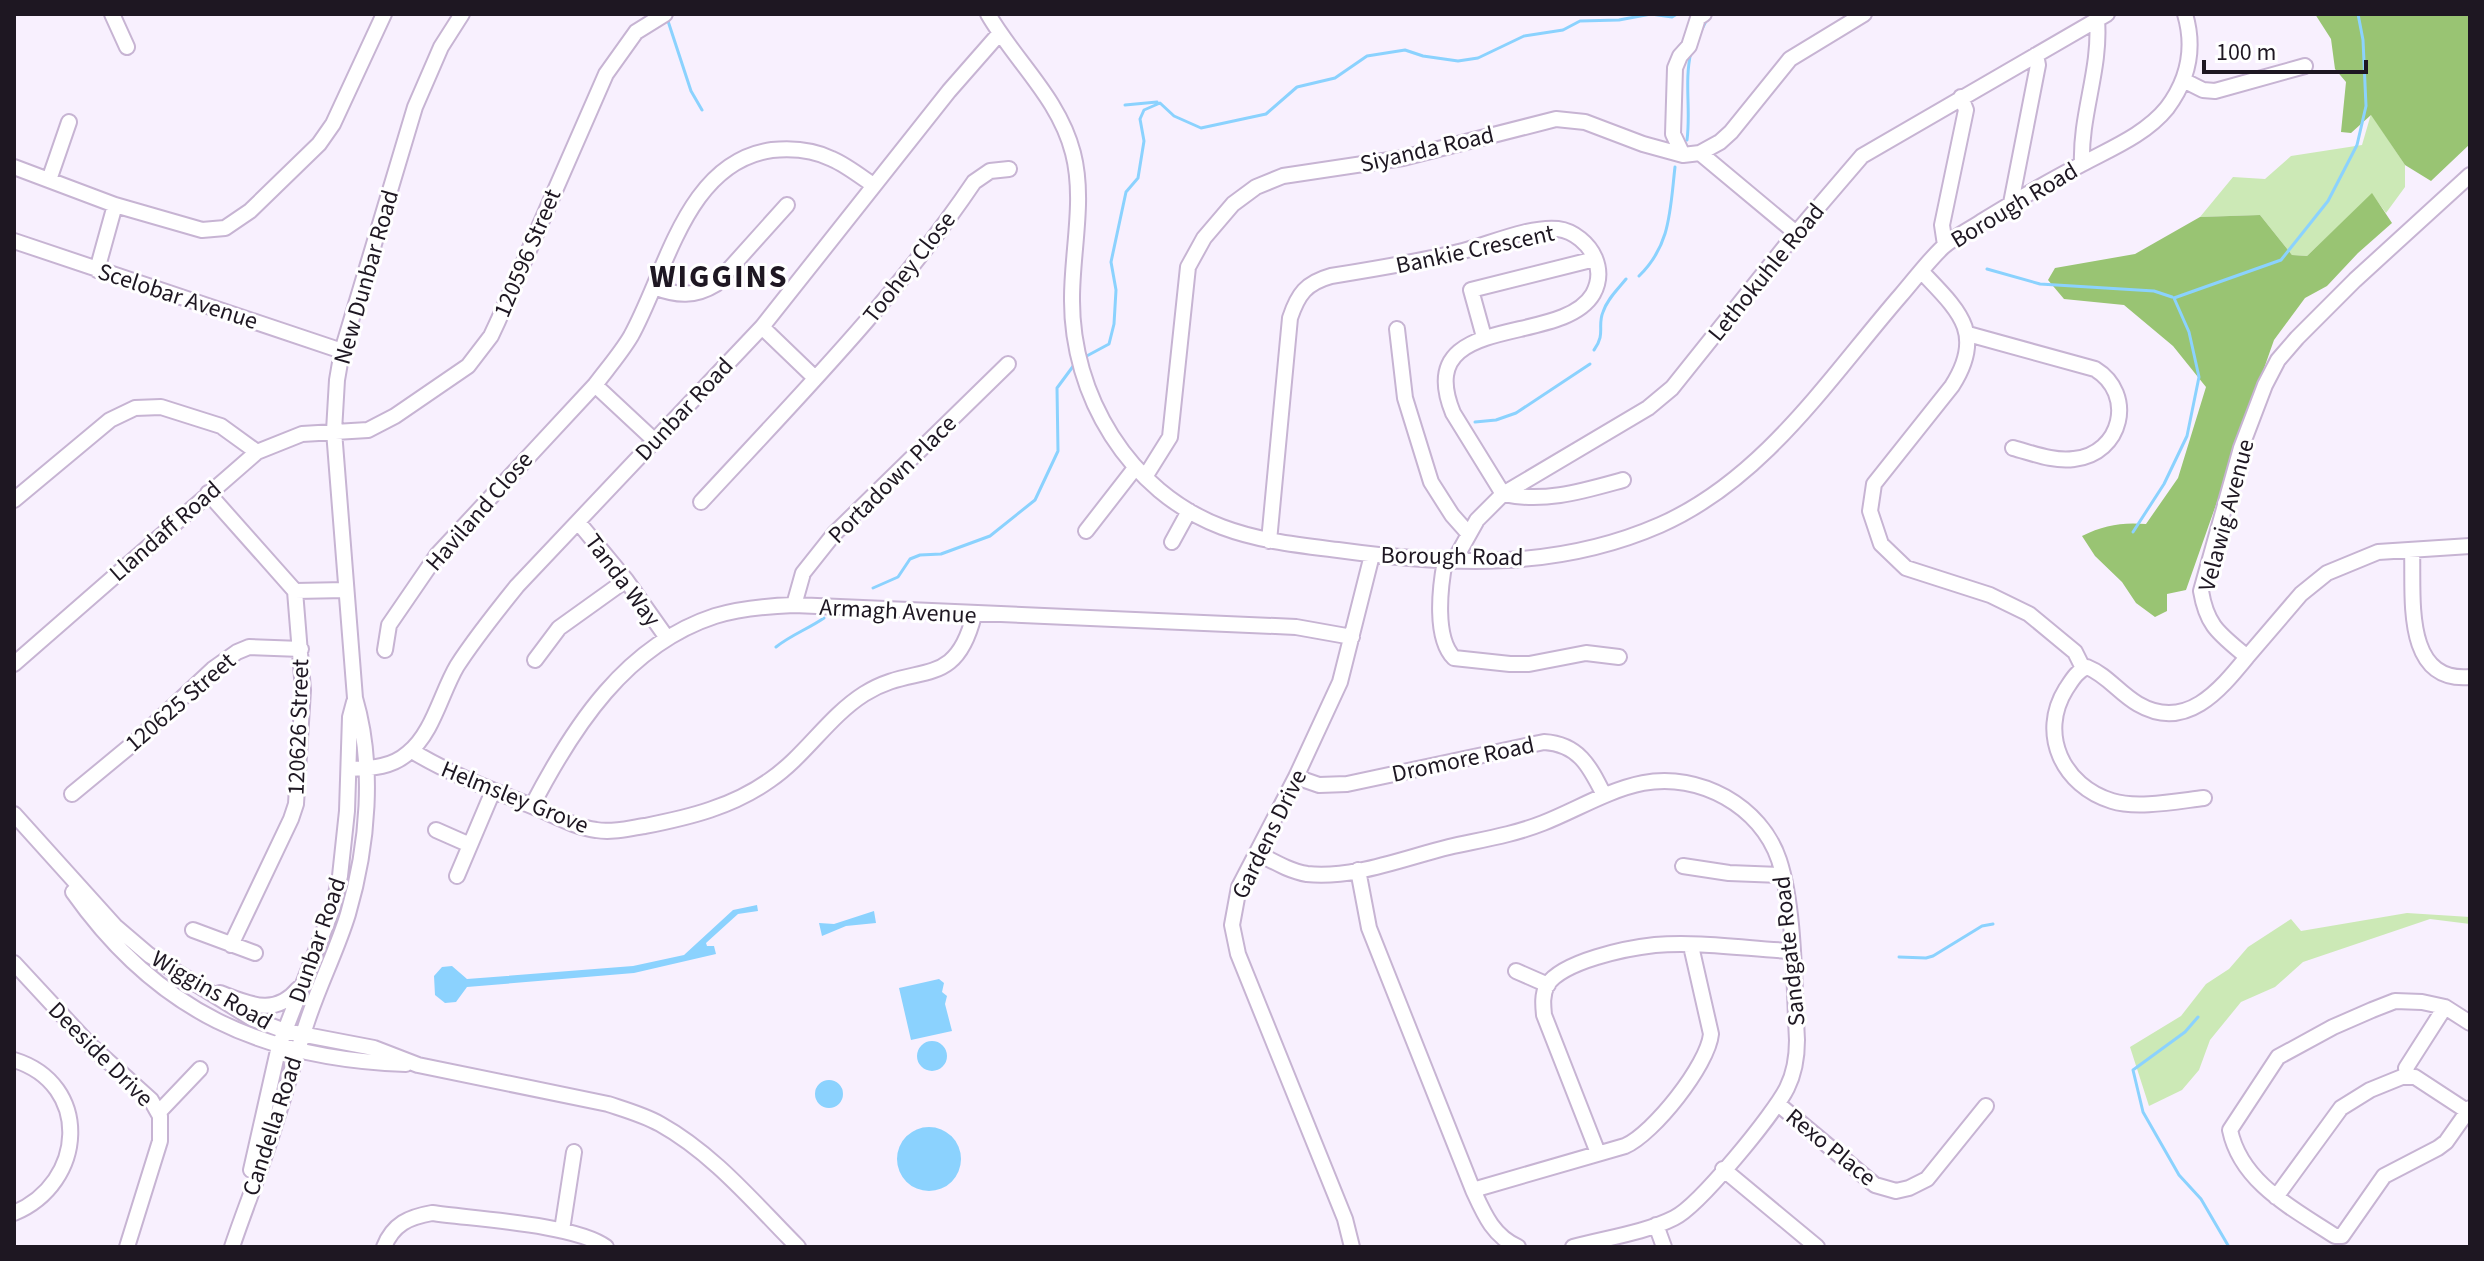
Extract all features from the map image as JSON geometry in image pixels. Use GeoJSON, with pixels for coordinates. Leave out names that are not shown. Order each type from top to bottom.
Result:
{"type":"FeatureCollection","features":[{"type":"Feature","properties":{"kind":"street"},"geometry":{"type":"LineString","coordinates":[[112,14],[127,47]]}},
{"type":"Feature","properties":{"kind":"street"},"geometry":{"type":"LineString","coordinates":[[14,167],[115,205],[202,230],[217,230],[233,224],[319,144],[333,124],[384,14]]}},
{"type":"Feature","properties":{"kind":"street","name":"New Dunbar Road"},"geometry":{"type":"LineString","coordinates":[[366,768],[361,718],[355,698],[334,431],[342,351],[415,107],[441,47],[462,14]]}},
{"type":"Feature","properties":{"kind":"street","name":"120596 Street"},"geometry":{"type":"LineString","coordinates":[[334,431],[368,430],[386,421],[451,379],[468,366],[481,350],[498,321],[606,74],[636,32],[665,14]]}},
{"type":"Feature","properties":{"kind":"street","name":"Borough Road"},"geometry":{"type":"LineString","coordinates":[[988,14],[999,34],[1055,108],[1074,155],[1077,189],[1072,292],[1074,338],[1082,374],[1097,410],[1140,473],[1189,511],[1217,525],[1269,541],[1372,555],[1499,562],[1563,554],[1616,541],[1662,524],[1710,497],[1756,462],[1945,245],[2011,203],[2121,145],[2165,110],[2189,63],[2185,14]]}},
{"type":"Feature","properties":{"kind":"street"},"geometry":{"type":"LineString","coordinates":[[1683,155],[1673,134],[1675,68],[1689,46],[1698,18],[1704,14]]}},
{"type":"Feature","properties":{"kind":"street","name":"Siyanda Road"},"geometry":{"type":"LineString","coordinates":[[1086,531],[1170,437],[1188,267],[1204,238],[1233,204],[1256,187],[1272,179],[1403,158],[1556,119],[1585,122],[1683,155],[1700,153],[1731,132],[1790,59],[1864,14]]}},
{"type":"Feature","properties":{"kind":"street"},"geometry":{"type":"LineString","coordinates":[[2082,164],[2082,133],[2099,52],[2102,17]]}},
{"type":"Feature","properties":{"kind":"street","name":"Lethokuhle Road"},"geometry":{"type":"LineString","coordinates":[[1619,657],[1586,653],[1519,664],[1454,658],[1448,652],[1440,620],[1440,586],[1450,561],[1468,533],[1489,506],[1503,494],[1660,399],[1796,233],[1870,150],[2102,17]]}},
{"type":"Feature","properties":{"kind":"street","name":"Dunbar Road"},"geometry":{"type":"LineString","coordinates":[[412,751],[424,734],[456,669],[487,622],[517,586],[762,327],[949,91],[999,34]]}},
{"type":"Feature","properties":{"kind":"street"},"geometry":{"type":"LineString","coordinates":[[2011,203],[2038,65],[2036,55]]}},
{"type":"Feature","properties":{"kind":"street"},"geometry":{"type":"LineString","coordinates":[[2183,80],[2203,90],[2215,91],[2305,66]]}},
{"type":"Feature","properties":{"kind":"street"},"geometry":{"type":"LineString","coordinates":[[1945,245],[1942,225],[1966,110],[1961,97]]}},
{"type":"Feature","properties":{"kind":"street"},"geometry":{"type":"LineString","coordinates":[[49,180],[69,122]]}},
{"type":"Feature","properties":{"kind":"street","name":"Haviland Close"},"geometry":{"type":"LineString","coordinates":[[385,650],[389,625],[437,555],[595,385],[630,337],[683,225],[708,183],[739,159],[757,152],[783,149],[809,151],[832,158],[873,185]]}},
{"type":"Feature","properties":{"kind":"street"},"geometry":{"type":"LineString","coordinates":[[1700,153],[1796,233]]}},
{"type":"Feature","properties":{"kind":"street","name":"Toohey Close"},"geometry":{"type":"LineString","coordinates":[[701,502],[899,283],[974,182],[990,171],[1009,169]]}},
{"type":"Feature","properties":{"kind":"street","name":"Velawig Avenue"},"geometry":{"type":"LineString","coordinates":[[2247,657],[2217,631],[2205,612],[2201,591],[2241,448],[2265,385],[2278,360],[2297,338],[2355,280],[2470,175]]}},
{"type":"Feature","properties":{"kind":"street"},"geometry":{"type":"LineString","coordinates":[[97,270],[115,205]]}},
{"type":"Feature","properties":{"kind":"street"},"geometry":{"type":"LineString","coordinates":[[654,287],[679,295],[696,294],[708,289],[787,205]]}},
{"type":"Feature","properties":{"kind":"street","name":"Bankie Crescent"},"geometry":{"type":"LineString","coordinates":[[1269,541],[1290,318],[1300,292],[1316,280],[1331,276],[1462,251],[1548,229],[1563,230],[1576,236],[1595,259]]}},
{"type":"Feature","properties":{"kind":"street","name":"Scelobar Avenue"},"geometry":{"type":"LineString","coordinates":[[14,241],[342,351]]}},
{"type":"Feature","properties":{"kind":"street"},"geometry":{"type":"LineString","coordinates":[[1484,337],[1471,290],[1595,259],[1596,289],[1581,307],[1554,319],[1484,337],[1464,347],[1457,354],[1447,376],[1446,387],[1453,413],[1503,494],[1521,498],[1564,495],[1623,480]]}},
{"type":"Feature","properties":{"kind":"street"},"geometry":{"type":"LineString","coordinates":[[1922,272],[1965,321],[1968,334],[1966,355],[1961,372],[1874,484],[1870,511],[1881,544],[1906,568],[1990,595],[2029,614],[2075,652],[2083,668],[2099,672],[2141,706],[2172,712],[2204,703],[2225,684],[2301,594],[2327,573],[2378,552],[2470,546]]}},
{"type":"Feature","properties":{"kind":"street"},"geometry":{"type":"LineString","coordinates":[[762,327],[815,378]]}},
{"type":"Feature","properties":{"kind":"street"},"geometry":{"type":"LineString","coordinates":[[1397,329],[1405,398],[1431,482],[1468,533]]}},
{"type":"Feature","properties":{"kind":"street"},"geometry":{"type":"LineString","coordinates":[[1968,334],[2095,369],[2110,381],[2117,392],[2120,408],[2117,430],[2099,451],[2063,460],[2013,448]]}},
{"type":"Feature","properties":{"kind":"street","name":"Portadown Place"},"geometry":{"type":"LineString","coordinates":[[794,605],[803,573],[834,534],[1008,364]]}},
{"type":"Feature","properties":{"kind":"street"},"geometry":{"type":"LineString","coordinates":[[595,385],[654,440]]}},
{"type":"Feature","properties":{"kind":"street"},"geometry":{"type":"LineString","coordinates":[[14,500],[110,420],[135,408],[161,407],[221,426],[257,452]]}},
{"type":"Feature","properties":{"kind":"street","name":"Llandaff Road"},"geometry":{"type":"LineString","coordinates":[[14,664],[257,452],[302,434],[334,431]]}},
{"type":"Feature","properties":{"kind":"street"},"geometry":{"type":"LineString","coordinates":[[208,493],[295,591],[346,590]]}},
{"type":"Feature","properties":{"kind":"street"},"geometry":{"type":"LineString","coordinates":[[1172,542],[1189,511]]}},
{"type":"Feature","properties":{"kind":"street","name":"Tanda Way"},"geometry":{"type":"LineString","coordinates":[[578,522],[626,580],[667,638]]}},
{"type":"Feature","properties":{"kind":"street"},"geometry":{"type":"LineString","coordinates":[[2412,550],[2416,638],[2425,660],[2441,673],[2459,678],[2470,677]]}},
{"type":"Feature","properties":{"kind":"street","name":"Gardens Drive"},"geometry":{"type":"LineString","coordinates":[[1352,1247],[1345,1219],[1238,954],[1232,925],[1239,887],[1296,777],[1340,682],[1372,555]]}},
{"type":"Feature","properties":{"kind":"street"},"geometry":{"type":"LineString","coordinates":[[535,660],[559,628],[626,580]]}},
{"type":"Feature","properties":{"kind":"street","name":"120626 Street"},"geometry":{"type":"LineString","coordinates":[[231,945],[296,804],[302,733],[301,649],[295,591]]}},
{"type":"Feature","properties":{"kind":"street","name":"Armagh Avenue"},"geometry":{"type":"LineString","coordinates":[[532,806],[555,763],[595,702],[630,667],[667,638],[716,616],[738,610],[794,605],[1296,627],[1352,637]]}},
{"type":"Feature","properties":{"kind":"street","name":"Helmsley Grove"},"geometry":{"type":"LineString","coordinates":[[412,751],[493,791],[582,827],[608,831],[694,816],[737,801],[786,767],[839,714],[867,692],[949,664],[964,646],[974,615]]}},
{"type":"Feature","properties":{"kind":"street","name":"120625 Street"},"geometry":{"type":"LineString","coordinates":[[72,794],[135,742],[213,669],[237,652],[249,647],[301,649]]}},
{"type":"Feature","properties":{"kind":"street"},"geometry":{"type":"LineString","coordinates":[[2083,668],[2064,692],[2054,725],[2058,754],[2074,778],[2101,796],[2121,803],[2166,803],[2204,798]]}},
{"type":"Feature","properties":{"kind":"street","name":"New Dunbar Road"},"geometry":{"type":"LineString","coordinates":[[349,769],[350,717],[355,698]]}},
{"type":"Feature","properties":{"kind":"street","name":"Dromore Road"},"geometry":{"type":"LineString","coordinates":[[1296,777],[1319,785],[1347,784],[1556,742],[1575,750],[1582,757],[1604,795]]}},
{"type":"Feature","properties":{"kind":"street"},"geometry":{"type":"LineString","coordinates":[[349,769],[396,762],[412,751]]}},
{"type":"Feature","properties":{"kind":"street","name":"Dunbar Road"},"geometry":{"type":"LineString","coordinates":[[303,1035],[347,915],[355,882],[365,818],[366,768]]}},
{"type":"Feature","properties":{"kind":"street","name":"Dunbar Road"},"geometry":{"type":"LineString","coordinates":[[285,1031],[333,907],[340,876],[349,769]]}},
{"type":"Feature","properties":{"kind":"street","name":"Sandgate Road"},"geometry":{"type":"LineString","coordinates":[[1257,853],[1287,868],[1308,874],[1358,870],[1531,827],[1604,795],[1643,783],[1673,781],[1691,783],[1722,795],[1738,805],[1764,830],[1783,875],[1797,1061],[1793,1076],[1778,1104],[1685,1211],[1656,1225],[1573,1247]]}},
{"type":"Feature","properties":{"kind":"street"},"geometry":{"type":"LineString","coordinates":[[457,876],[493,791]]}},
{"type":"Feature","properties":{"kind":"street","name":"Wiggins Road"},"geometry":{"type":"LineString","coordinates":[[14,814],[115,926],[149,955],[193,984],[253,1019],[285,1031],[374,1048],[418,1065]]}},
{"type":"Feature","properties":{"kind":"street"},"geometry":{"type":"LineString","coordinates":[[436,830],[470,845]]}},
{"type":"Feature","properties":{"kind":"street","name":"Wiggins Road"},"geometry":{"type":"LineString","coordinates":[[43,848],[105,934],[146,974],[207,1016],[297,1051],[370,1063],[418,1065],[608,1104],[659,1123],[701,1152],[798,1247]]}},
{"type":"Feature","properties":{"kind":"street"},"geometry":{"type":"LineString","coordinates":[[1683,866],[1729,873],[1783,875]]}},
{"type":"Feature","properties":{"kind":"street"},"geometry":{"type":"LineString","coordinates":[[1358,870],[1369,928],[1473,1190],[1489,1224],[1508,1243],[1518,1247]]}},
{"type":"Feature","properties":{"kind":"street"},"geometry":{"type":"LineString","coordinates":[[193,930],[255,953]]}},
{"type":"Feature","properties":{"kind":"street"},"geometry":{"type":"LineString","coordinates":[[1598,1153],[1549,1031],[1543,1003],[1548,985],[1565,969],[1581,962],[1655,945],[1791,951]]}},
{"type":"Feature","properties":{"kind":"street"},"geometry":{"type":"LineString","coordinates":[[1473,1190],[1625,1146],[1644,1134],[1690,1080],[1706,1056],[1711,1034],[1691,946]]}},
{"type":"Feature","properties":{"kind":"street","name":"Deeside Drive"},"geometry":{"type":"LineString","coordinates":[[14,963],[90,1045],[146,1093],[159,1112],[161,1134],[127,1247]]}},
{"type":"Feature","properties":{"kind":"street"},"geometry":{"type":"LineString","coordinates":[[1516,971],[1548,985]]}},
{"type":"Feature","properties":{"kind":"street"},"geometry":{"type":"LineString","coordinates":[[193,984],[267,1008],[285,1002],[304,983]]}},
{"type":"Feature","properties":{"kind":"street"},"geometry":{"type":"LineString","coordinates":[[2276,1197],[2341,1108],[2370,1090],[2408,1076],[2420,1079],[2469,1111],[2446,1142],[2384,1176],[2342,1236],[2335,1236],[2276,1197],[2249,1173],[2230,1130],[2278,1057],[2333,1027],[2395,1001],[2445,1007],[2470,1023]]}},
{"type":"Feature","properties":{"kind":"street"},"geometry":{"type":"LineString","coordinates":[[2408,1076],[2406,1068],[2445,1007]]}},
{"type":"Feature","properties":{"kind":"street","name":"Candella Road"},"geometry":{"type":"LineString","coordinates":[[242,1217],[279,1046],[285,1031]]}},
{"type":"Feature","properties":{"kind":"street","name":"Candella Road"},"geometry":{"type":"LineString","coordinates":[[232,1247],[303,1035]]}},
{"type":"Feature","properties":{"kind":"street"},"geometry":{"type":"LineString","coordinates":[[14,1060],[33,1067],[56,1090],[66,1107],[71,1135],[70,1150],[57,1180],[45,1194],[14,1213]]}},
{"type":"Feature","properties":{"kind":"street"},"geometry":{"type":"LineString","coordinates":[[159,1112],[200,1069]]}},
{"type":"Feature","properties":{"kind":"street","name":"Rexo Place"},"geometry":{"type":"LineString","coordinates":[[1778,1104],[1862,1175],[1885,1189],[1896,1191],[1920,1184],[1934,1172],[1986,1106]]}},
{"type":"Feature","properties":{"kind":"street"},"geometry":{"type":"LineString","coordinates":[[562,1230],[574,1152]]}},
{"type":"Feature","properties":{"kind":"street"},"geometry":{"type":"LineString","coordinates":[[1723,1169],[1817,1247]]}},
{"type":"Feature","properties":{"kind":"street"},"geometry":{"type":"LineString","coordinates":[[384,1247],[394,1229],[403,1221],[415,1215],[432,1213],[562,1230],[586,1236],[606,1247]]}},
{"type":"Feature","properties":{"kind":"street"},"geometry":{"type":"LineString","coordinates":[[1656,1225],[1664,1247]]}},
{"type":"Feature","properties":{"kind":"green space"},"geometry":{"type":"Polygon","coordinates":[[[2315,14],[2467,14],[2470,17],[2470,144],[2431,181],[2405,165],[2371,115],[2351,133],[2341,132],[2346,82],[2335,69],[2331,39],[2315,14]]]}},
{"type":"Feature","properties":{"kind":"green space"},"geometry":{"type":"Polygon","coordinates":[[[2371,114],[2405,165],[2405,187],[2386,213],[2372,194],[2307,256],[2292,255],[2260,215],[2200,217],[2233,177],[2265,179],[2291,156],[2362,145],[2371,114]]]}},
{"type":"Feature","properties":{"kind":"green space"},"geometry":{"type":"Polygon","coordinates":[[[2372,193],[2392,223],[2327,286],[2305,298],[2274,340],[2186,590],[2167,594],[2167,611],[2155,617],[2136,603],[2122,582],[2095,556],[2082,536],[2113,525],[2146,524],[2178,478],[2206,387],[2173,346],[2124,305],[2064,299],[2048,280],[2055,268],[2135,254],[2200,217],[2260,215],[2292,255],[2307,256],[2372,193]]]}},
{"type":"Feature","properties":{"kind":"green space"},"geometry":{"type":"Polygon","coordinates":[[[2407,913],[2470,917],[2470,924],[2430,919],[2303,962],[2275,987],[2241,1002],[2210,1040],[2199,1070],[2182,1090],[2149,1106],[2130,1047],[2181,1016],[2206,984],[2229,969],[2248,947],[2291,919],[2301,931],[2407,913]]]}},
{"type":"Feature","properties":{"kind":"water"},"geometry":{"type":"Polygon","coordinates":[[[757,905],[758,911],[738,914],[706,943],[707,946],[714,946],[716,954],[634,973],[467,987],[456,1002],[445,1003],[435,995],[434,976],[442,967],[452,966],[467,979],[633,966],[684,955],[733,910],[757,905]]]}},
{"type":"Feature","properties":{"kind":"water"},"geometry":{"type":"Polygon","coordinates":[[[874,911],[876,923],[846,926],[822,936],[819,923],[834,924],[874,911]]]}},
{"type":"Feature","properties":{"kind":"water"},"geometry":{"type":"Polygon","coordinates":[[[939,979],[944,983],[942,992],[947,996],[945,1004],[952,1031],[911,1040],[899,988],[939,979]]]}},
{"type":"Feature","properties":{"kind":"water"},"geometry":{"type":"Polygon","coordinates":[[[932,1041],[938,1042],[946,1050],[946,1062],[938,1070],[932,1071],[926,1070],[918,1062],[917,1056],[918,1050],[926,1042],[932,1041]]]}},
{"type":"Feature","properties":{"kind":"water"},"geometry":{"type":"Polygon","coordinates":[[[829,1080],[839,1084],[843,1094],[839,1104],[829,1108],[819,1104],[815,1094],[819,1084],[829,1080]]]}},
{"type":"Feature","properties":{"kind":"water"},"geometry":{"type":"Polygon","coordinates":[[[923,1127],[935,1127],[952,1136],[959,1147],[959,1171],[952,1182],[935,1191],[923,1191],[911,1186],[902,1177],[897,1165],[897,1153],[902,1141],[911,1132],[923,1127]]]}},
{"type":"Feature","properties":{"kind":"waterway"},"geometry":{"type":"LineString","coordinates":[[1083,358],[1109,344],[1114,324],[1116,290],[1111,262],[1126,192],[1138,178],[1144,141],[1140,119],[1144,110],[1160,103],[1174,116],[1201,128],[1266,114],[1297,87],[1335,78],[1367,56],[1405,50],[1458,61],[1478,58],[1524,36],[1563,30],[1580,21],[1619,20],[1651,14],[1672,17],[1677,14]]}},
{"type":"Feature","properties":{"kind":"waterway"},"geometry":{"type":"LineString","coordinates":[[2133,532],[2164,484],[2187,436],[2199,377],[2189,332],[2174,298],[2281,260],[2328,201],[2357,145],[2366,106],[2363,40],[2358,14]]}},
{"type":"Feature","properties":{"kind":"waterway"},"geometry":{"type":"LineString","coordinates":[[1701,31],[1708,17]]}},
{"type":"Feature","properties":{"kind":"waterway"},"geometry":{"type":"LineString","coordinates":[[667,18],[691,91],[702,110]]}},
{"type":"Feature","properties":{"kind":"waterway"},"geometry":{"type":"LineString","coordinates":[[1687,140],[1691,52]]}},
{"type":"Feature","properties":{"kind":"waterway"},"geometry":{"type":"LineString","coordinates":[[1125,105],[1157,102]]}},
{"type":"Feature","properties":{"kind":"waterway"},"geometry":{"type":"LineString","coordinates":[[1639,276],[1650,264],[1663,239],[1670,212],[1675,167]]}},
{"type":"Feature","properties":{"kind":"waterway"},"geometry":{"type":"LineString","coordinates":[[1987,269],[2040,284],[2154,291],[2172,297]]}},
{"type":"Feature","properties":{"kind":"waterway"},"geometry":{"type":"LineString","coordinates":[[1594,350],[1600,339],[1601,317],[1605,307],[1626,279]]}},
{"type":"Feature","properties":{"kind":"waterway"},"geometry":{"type":"LineString","coordinates":[[1475,422],[1496,420],[1516,413],[1590,364]]}},
{"type":"Feature","properties":{"kind":"waterway"},"geometry":{"type":"LineString","coordinates":[[873,588],[898,577],[910,559],[941,554],[990,536],[1035,500],[1058,451],[1057,388],[1074,365]]}},
{"type":"Feature","properties":{"kind":"waterway"},"geometry":{"type":"LineString","coordinates":[[776,647],[824,618]]}},
{"type":"Feature","properties":{"kind":"waterway"},"geometry":{"type":"LineString","coordinates":[[1899,957],[1933,956],[1982,926],[1993,924]]}},
{"type":"Feature","properties":{"kind":"waterway"},"geometry":{"type":"LineString","coordinates":[[2198,1017],[2185,1032],[2133,1070],[2143,1112],[2179,1175],[2201,1199],[2229,1247]]}},
{"type":"Feature","properties":{"kind":"district","name":"WIGGINS"},"geometry":{"type":"Point","coordinates":[719,276]}}]}
